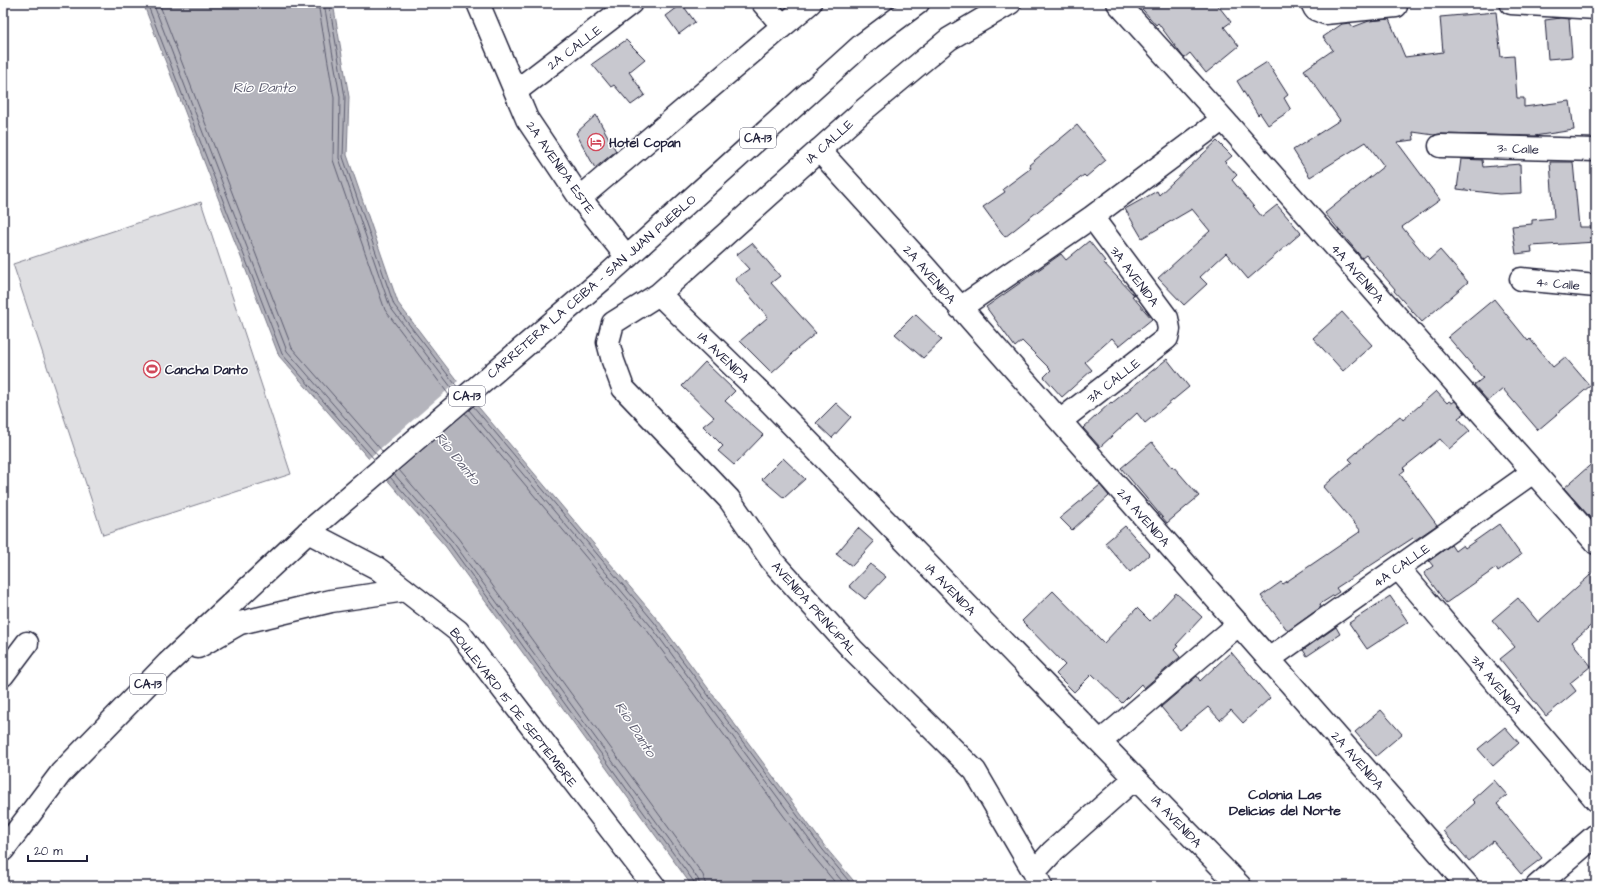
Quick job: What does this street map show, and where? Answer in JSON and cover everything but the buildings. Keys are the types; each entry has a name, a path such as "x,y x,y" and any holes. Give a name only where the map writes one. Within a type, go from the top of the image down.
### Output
{"street":[{"name":"2A AVENIDA ESTE","path":"478,3 527,119 580,198 627,257"},
{"name":"2A CALLE","path":"516,91 632,3"},
{"path":"763,3 782,25"},
{"path":"580,198 782,25 810,3"},
{"name":"CARRETERA LA CEIBA - SAN JUAN PUEBLO","path":"3,850 61,772 168,664 308,532 603,279 863,44 918,3"},
{"name":"1A CALLE","path":"613,323 659,294 865,109 949,40 1010,3"},
{"name":"4A AVENIDA","path":"1118,3 1596,543"},
{"path":"1511,3 1596,8"},
{"path":"1314,6 1325,13 1396,6"},
{"path":"960,308 1092,217 1222,119"},
{"name":"3ª Calle","path":"1440,146 1596,150"},
{"name":"2A AVENIDA","path":"819,150 1060,421 1468,886"},
{"name":"3A AVENIDA","path":"1092,217 1166,318 1169,329 1167,338"},
{"name":"4ª Calle","path":"1521,279 1596,286"},
{"name":"1A AVENIDA","path":"659,294 766,398 1240,886"},
{"name":"AVENIDA PRINCIPAL","path":"613,323 608,342 613,362 623,388 729,499 772,561 852,649 976,771 1037,879"},
{"name":"3A CALLE","path":"1060,421 1167,338"},
{"name":"4A CALLE","path":"1269,659 1533,472"},
{"name":"BOULEVARD 15 DE SEPTIEMBRE","path":"308,532 377,568 458,631 654,886"},
{"name":"3A AVENIDA","path":"1398,568 1596,800"},
{"path":"168,664 240,623 331,601 405,590"},
{"path":"1100,742 1238,624"},
{"path":"3,675 27,643"},
{"path":"1037,879 1053,851 1135,778"},
{"path":"1537,886 1596,834"}],"shaded area":[{"name":"Cancha Danto","path":"201,202 291,474 103,535 13,264"}],"water":[{"name":"Río Danto","path":"143,3 333,3 349,97 347,155 398,303 464,390 657,619 826,848 858,886 692,886 446,547 279,356"}],"pier":[{"path":"459,380 478,403 386,482 367,460"}],"place":[{"name":"Hotel Copan","path":"596,142"},
{"name":"Cancha Danto","path":"152,369"}],"district":[{"name":"Colonia Las Delicias del Norte","path":"1285,802"}]}
